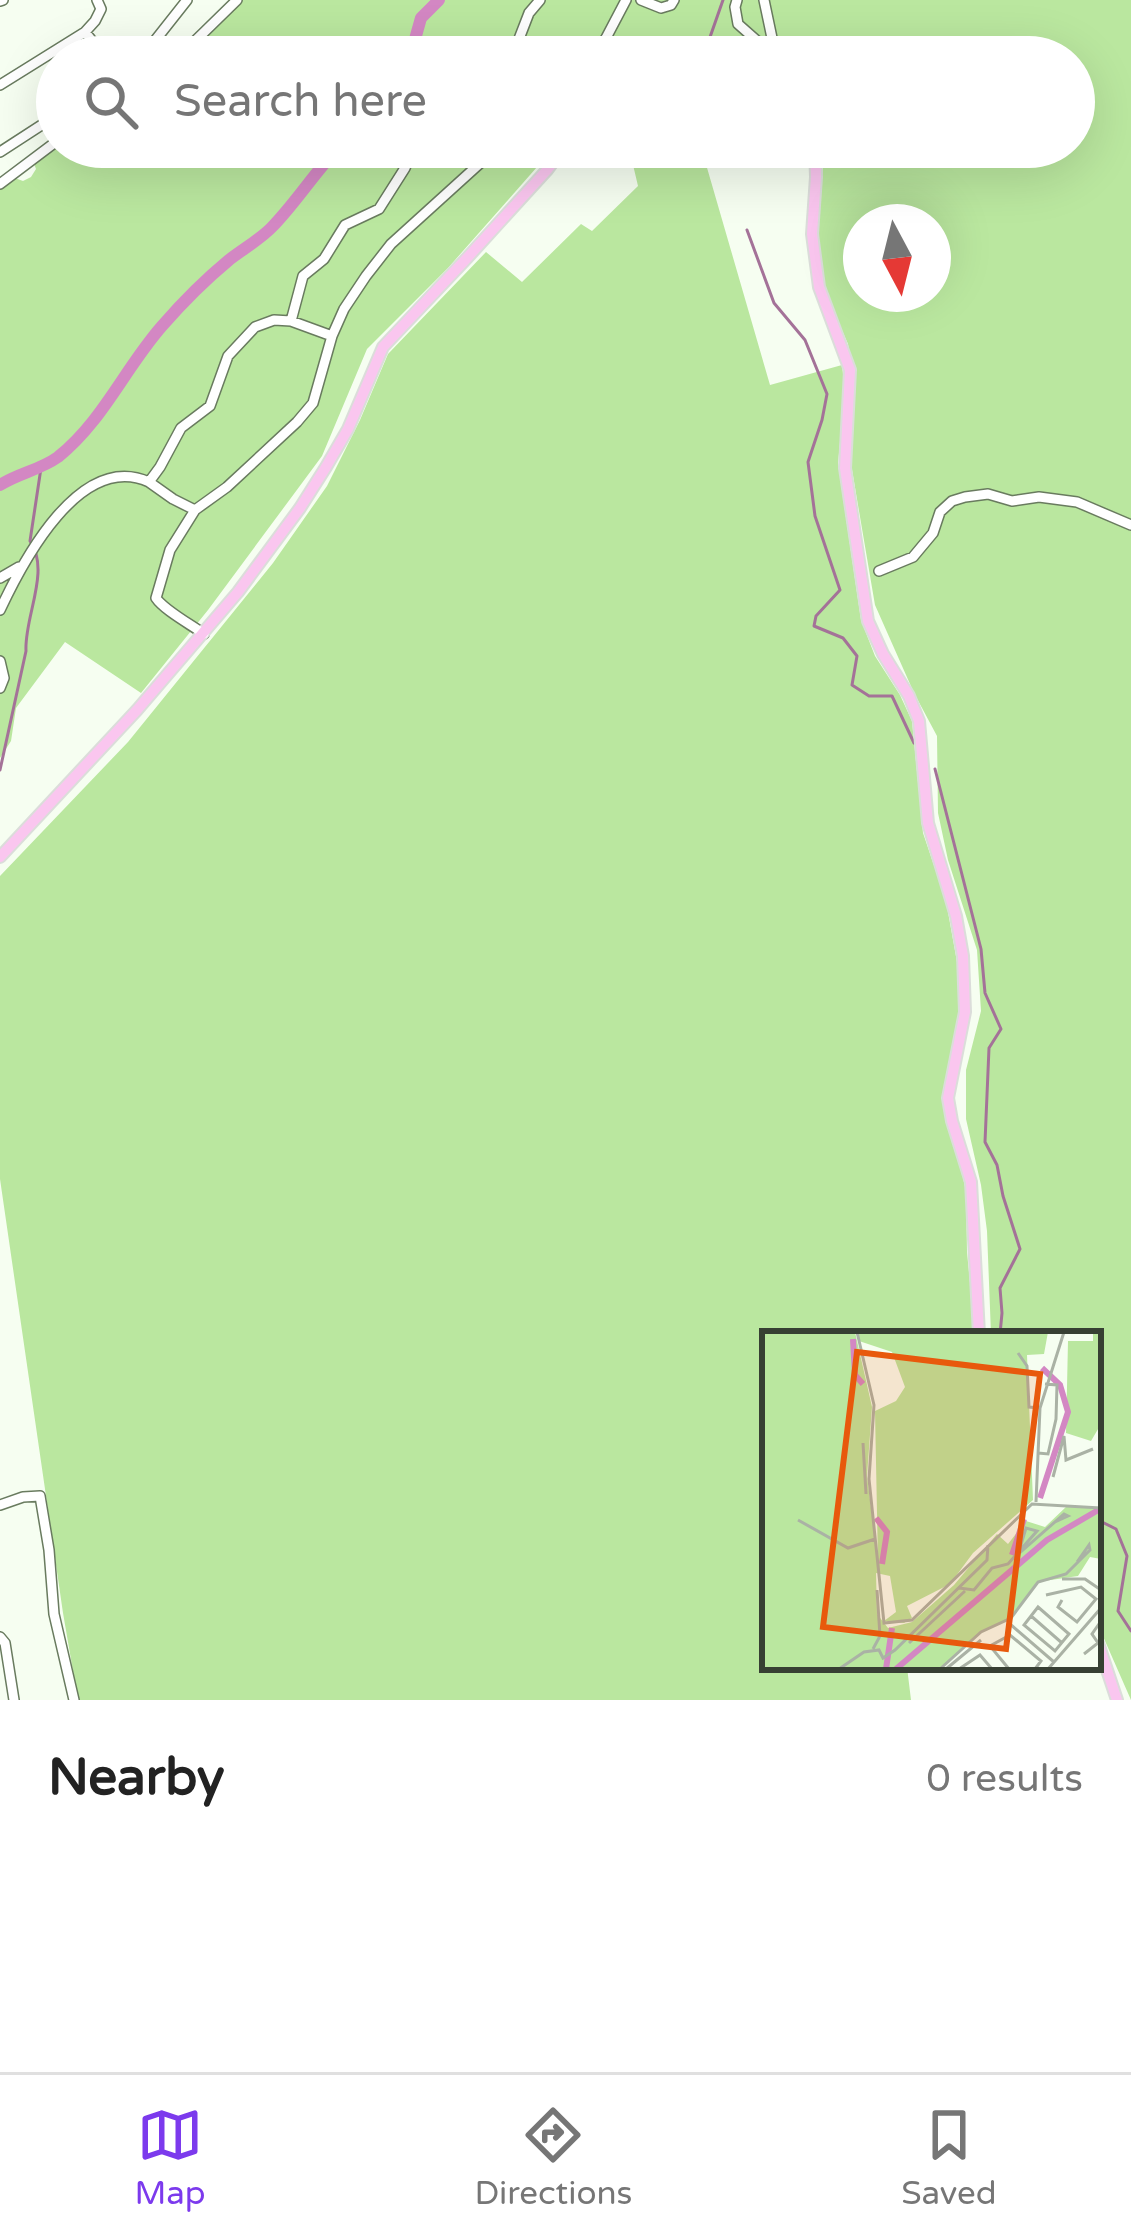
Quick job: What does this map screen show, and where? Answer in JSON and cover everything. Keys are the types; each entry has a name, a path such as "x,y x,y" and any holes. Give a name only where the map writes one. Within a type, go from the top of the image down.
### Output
{"main road":[{"path":"0,857 204,634 326,467 382,347 548,168"},
{"path":"816,168 812,234 819,287 850,370 844,455 868,621 920,721 928,824 956,916 964,963 965,1012 948,1098 971,1181 979,1331"},
{"path":"1101,1652 1118,1700"}],"street":[{"path":"159,36 187,0"},
{"path":"200,36 237,0"},
{"path":"520,36 539,0"},
{"path":"607,36 626,0"},
{"path":"641,0 661,8 674,0"},
{"path":"737,0 738,24 756,36"},
{"path":"764,0 767,36"},
{"path":"79,36 95,21 99,4"},
{"path":"85,32 88,36"},
{"path":"0,85 36,63"},
{"path":"0,152 36,129"},
{"path":"0,184 36,157"},
{"path":"291,322 303,276 324,259 345,225 380,209 405,168"},
{"path":"204,634 180,615 163,609 156,598 170,550 195,510 226,487 313,403 344,309 391,244 476,168"},
{"path":"148,482 181,428 210,406 228,356 255,327 291,322 332,336"},
{"path":"0,610 34,547 85,490 124,476 138,478 195,510"},
{"path":"880,571 914,557 933,533 940,512 965,497 988,494 1012,501 1040,497 1077,502 1131,525"},
{"path":"0,578 23,565"},
{"path":"0,661 4,678 0,688"},
{"path":"0,1505 40,1496 54,1614 74,1700"},
{"path":"0,1636 14,1700"}],"green space":[{"path":"241,0 1131,0 1131,1700 1101,1632 1101,1331 991,1331 987,1231 966,1119 966,1070 981,1011 977,950 938,813 937,736 875,605 851,464 855,389 848,344 824,290 818,227 823,168 1095,168 1095,36 206,36"},
{"path":"33,161 36,168 536,168 448,268 367,349 322,456 141,693 65,642 16,708 11,741 0,758 0,188 12,177 23,181 31,177 36,169"},
{"path":"634,168 707,168 770,385 842,365 845,392 838,463 861,620 875,656 912,721 923,833 946,901 961,984 945,1098 966,1191 975,1331 762,1331 762,1670 907,1670 911,1700 78,1700 0,1179 0,876 128,742 273,563 327,486 388,354 486,252 522,282 581,224 592,231 638,186"}],"waterway":[{"path":"416,36 421,18 439,0"},
{"path":"710,36 723,0"},
{"path":"0,485 51,461 74,443 170,317 220,267 273,226 321,168"},
{"path":"747,230 774,303 805,340 827,394 808,462 815,516 840,590 816,616 814,626 843,638 857,656 852,685 869,696 892,696 914,743"},
{"path":"0,770 37,580 36,553 30,541 41,468"},
{"path":"935,769 981,949 985,993 1001,1029 989,1048 985,1142 997,1165 1020,1249 1000,1288 1000,1331"},
{"path":"1101,1522 1116,1529 1127,1556 1118,1611 1131,1631"}]}
